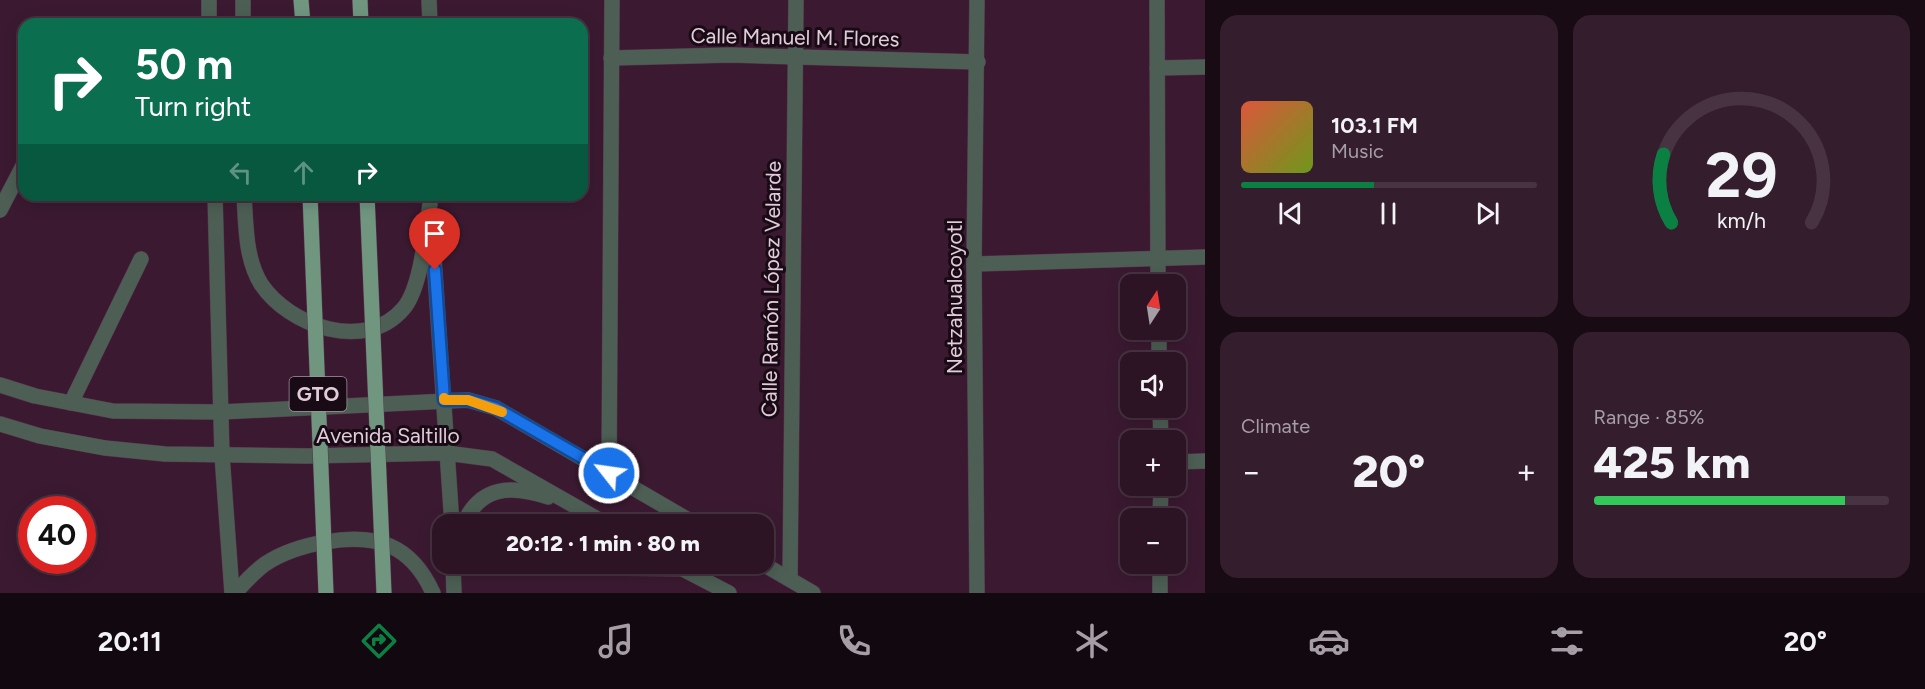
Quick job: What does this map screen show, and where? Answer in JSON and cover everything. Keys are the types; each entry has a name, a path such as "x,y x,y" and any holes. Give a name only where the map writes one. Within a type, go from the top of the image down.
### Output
{"main road":[{"path":"301,0 302,18"},
{"path":"360,0 361,18"},
{"name":"GTO","path":"310,201 327,593"},
{"name":"GTO","path":"368,201 384,593"}],"street":[{"path":"208,0 209,18"},
{"path":"243,0 243,18"},
{"path":"429,0 430,18"},
{"path":"609,473 612,0"},
{"name":"Calle Ramón López Velarde","path":"790,579 796,0"},
{"name":"Netzahualcoyotl","path":"977,593 974,264 978,0"},
{"path":"1157,0 1158,274"},
{"name":"Calle Manuel M. Flores","path":"611,58 731,55 978,62"},
{"path":"1157,68 1205,67"},
{"path":"0,210 18,176"},
{"path":"214,201 222,454 233,593"},
{"path":"244,201 246,236 251,258 261,283 279,305 303,320 328,330 358,332 382,325 403,309 417,277 430,201"},
{"path":"430,201 451,514"},
{"path":"974,264 1205,257"},
{"path":"71,403 141,259"},
{"name":"Avenida Saltillo","path":"0,385 35,396 113,411 221,412 468,400 496,408 678,514"},
{"name":"Avenida Saltillo","path":"0,424 40,436 105,448 165,454 307,456 446,453 492,459 589,514"},
{"path":"1186,462 1205,461"},
{"path":"470,514 475,506 487,496 501,489 537,493 577,507"},
{"path":"233,593 264,564 283,554 310,544 352,540 370,541 390,546 410,558 426,577 434,593"},
{"path":"774,570 813,593"},
{"path":"453,574 454,593"},
{"path":"691,574 729,593"},
{"path":"1160,574 1160,593"}],"slow traffic":[{"path":"444,398 444,400 468,400 502,412"}],"route":[{"path":"435,270 444,400 468,400 496,408 609,473"}]}
